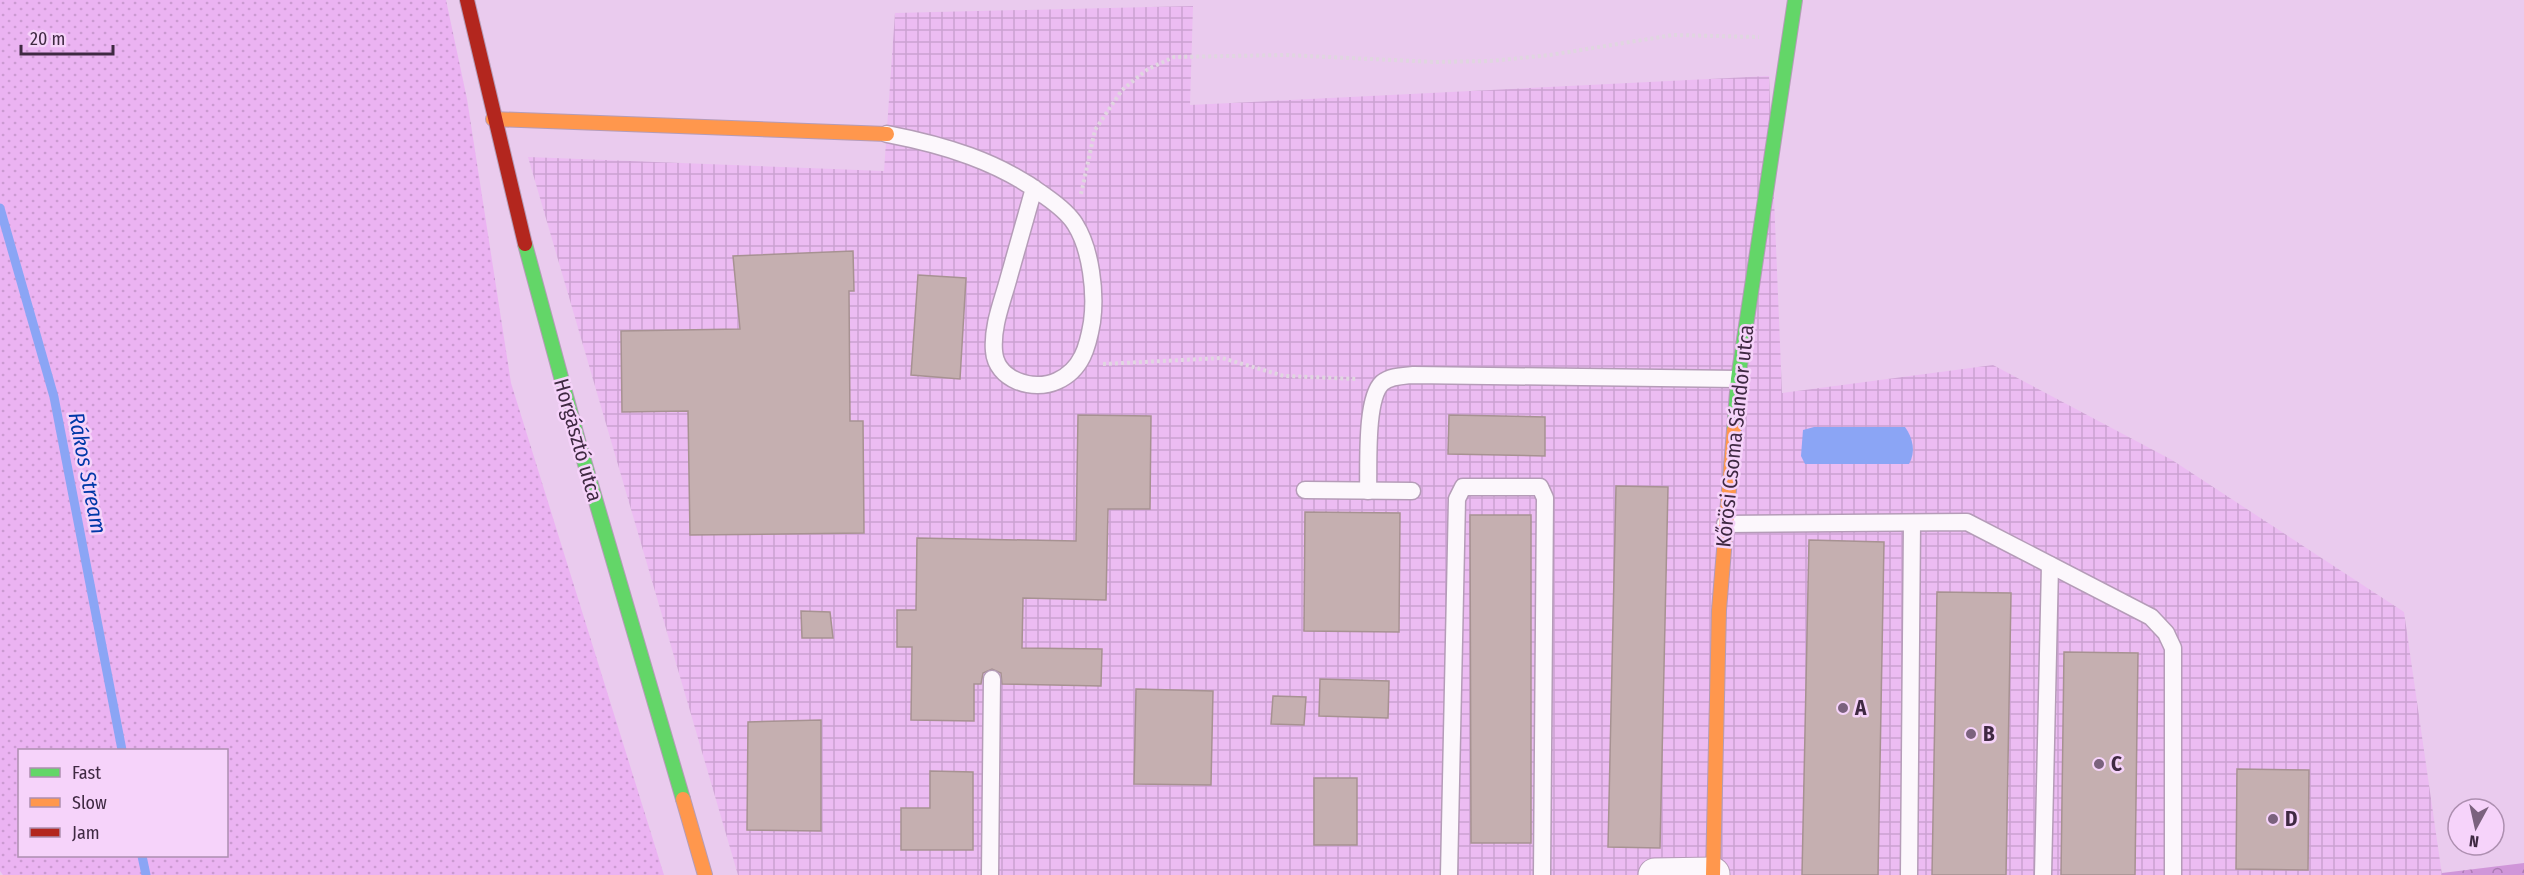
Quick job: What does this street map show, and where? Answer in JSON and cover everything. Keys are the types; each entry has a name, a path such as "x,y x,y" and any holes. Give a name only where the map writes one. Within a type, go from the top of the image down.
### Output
{"street":[{"name":"Horgásztó utca","path":"467,0 493,119 568,408 705,875"},
{"name":"Kőrösi Csoma Sándor utca","path":"1713,875 1719,610 1738,379 1795,0"},
{"path":"493,119 886,134"},
{"path":"1655,875 1713,875"}],"lane":[{"path":"886,134 965,153 1005,170 1034,188 1075,224 1084,247 1093,297 1090,336 1079,365 1057,382 1040,385 1025,384 1014,380 1003,371 994,352 997,321 1034,188"},
{"path":"1368,491 1371,421 1376,392 1387,380 1413,375 1738,379"},
{"path":"1449,875 1457,500 1463,487 1540,487 1545,498 1542,875"},
{"path":"1305,490 1412,491"},
{"path":"1725,524 1967,522 2151,617 2166,633 2173,648 2173,875"},
{"path":"1909,875 1912,523"},
{"path":"2043,875 2050,566"},
{"path":"990,875 992,679"}],"path":[{"path":"1075,224 1095,130 1122,90 1148,69 1174,57 1286,55 1435,62 1491,61 1550,55 1672,34 1790,38"},
{"path":"1079,365 1222,358 1284,376 1387,380"}],"shaded area":[{"path":"0,0 446,0 467,99 511,383 664,875 3,875 0,871"},
{"path":"1193,6 1190,105 1769,76 1782,393 1993,365 2172,460 2404,612 2442,875 738,875 528,157 884,171 895,13"}],"green space":[{"path":"2524,863 2524,875 2442,875 2442,873"}],"water":[{"path":"1814,427 1905,427 1913,445 1911,459 1909,464 1805,464 1801,456 1803,430"}],"building":[{"path":"853,251 854,291 849,291 850,421 863,421 864,533 690,535 688,411 622,412 621,331 740,329 733,256"},
{"path":"918,275 966,278 960,379 911,375"},
{"path":"1078,415 1151,416 1150,509 1108,509 1106,600 1023,598 1022,648 1102,649 1101,686 1002,684 1001,673 992,669 983,673 981,684 974,684 974,721 911,720 912,647 897,647 897,610 916,610 917,538 1076,541"},
{"path":"1449,415 1545,417 1545,456 1448,454"},
{"path":"1616,486 1668,487 1660,848 1608,847"},
{"path":"1305,512 1400,513 1399,632 1304,631"},
{"path":"1470,515 1531,515 1531,843 1471,843"},
{"name":"A","path":"1809,540 1884,542 1878,875 1802,875"},
{"name":"B","path":"1937,592 2011,593 2006,875 1932,875"},
{"path":"801,611 830,612 833,638 802,638"},
{"name":"C","path":"2064,652 2138,653 2135,875 2061,875"},
{"path":"1320,679 1389,681 1388,718 1319,716"},
{"path":"1136,689 1213,691 1211,785 1134,784"},
{"path":"1273,696 1306,697 1304,725 1271,724"},
{"path":"821,720 821,831 747,830 748,722"},
{"name":"D","path":"2237,769 2309,770 2308,870 2236,869"},
{"path":"930,771 973,772 973,850 901,850 901,808 930,808"},
{"path":"1314,778 1357,778 1357,845 1314,845"}],"waterway":[{"name":"Rákos Stream","path":"0,208 54,397 122,749"},
{"name":"Rákos Stream","path":"142,857 146,875"}],"traffic: fast":[{"path":"1734,430 1738,379 1795,0"},
{"path":"525,244 578,440 683,799"}],"traffic: slow":[{"path":"493,119 887,134"},
{"path":"1713,875 1719,610 1734,430"},
{"path":"683,799 705,875"}],"traffic: jam":[{"path":"467,0 525,244"}],"place":[{"name":"A","path":"1843,708"},
{"name":"B","path":"1971,734"},
{"name":"C","path":"2099,764"},
{"name":"D","path":"2273,819"}]}
